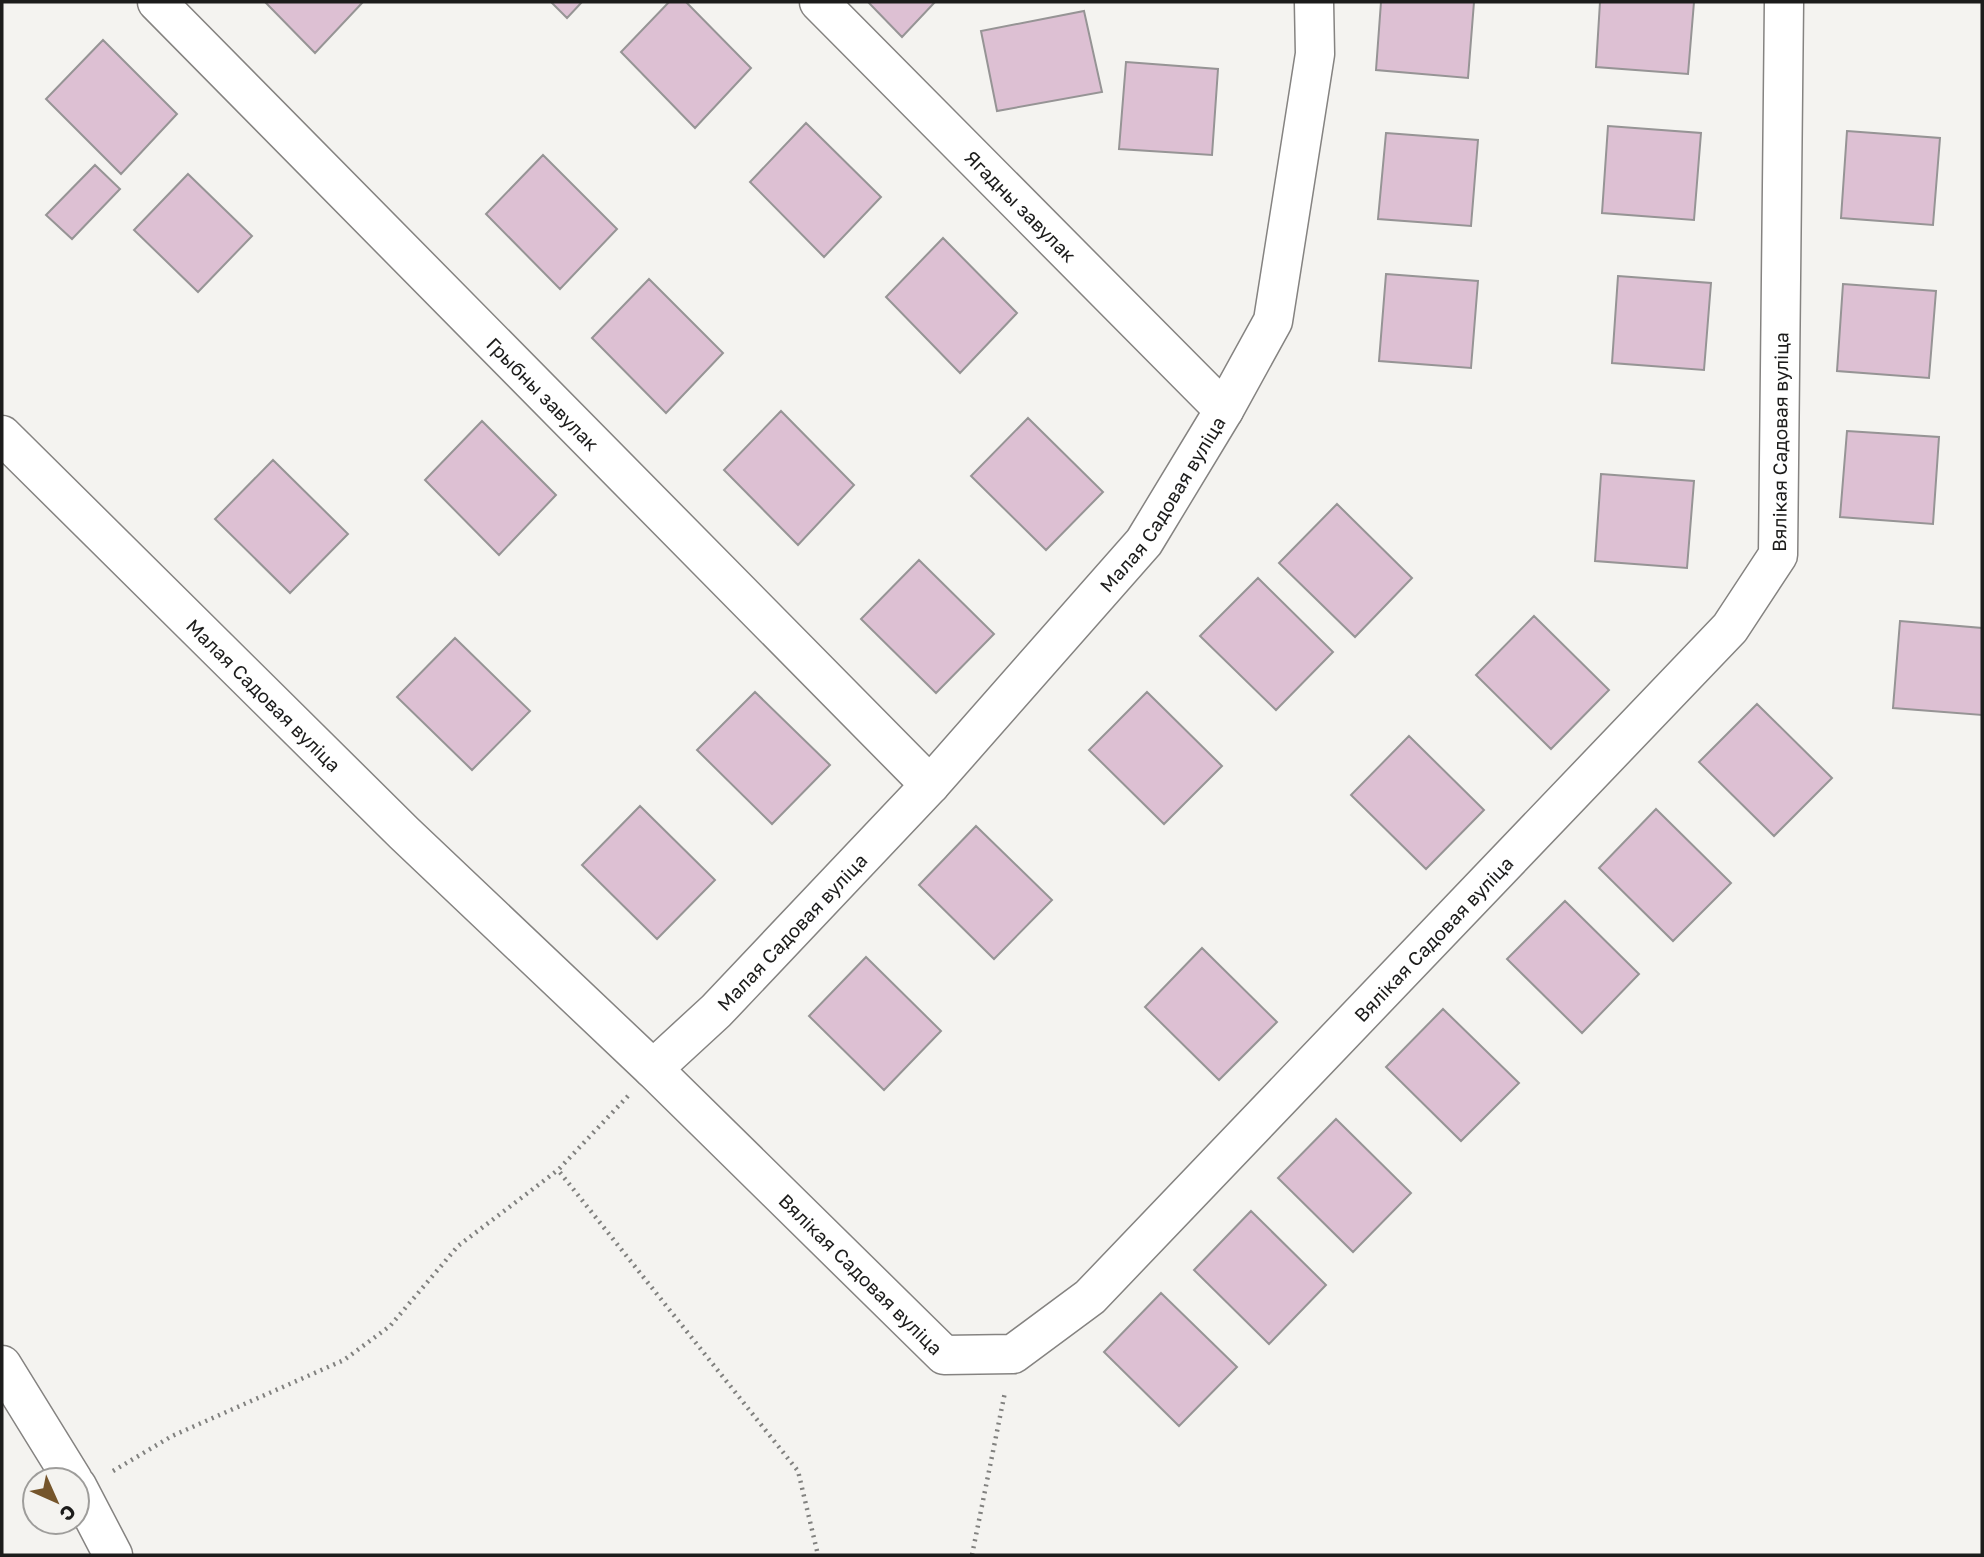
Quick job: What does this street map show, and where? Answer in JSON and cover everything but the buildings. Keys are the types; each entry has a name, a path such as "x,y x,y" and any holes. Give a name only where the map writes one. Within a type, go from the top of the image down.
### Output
{"street":[{"name":"Грыбны завулак","path":"157,2 930,785"},
{"name":"Ягадны завулак","path":"819,2 1224,410"},
{"name":"Малая Садовая вуліца","path":"2,435 404,833 653,1069 716,1011 930,785 1144,542 1224,410 1273,321 1315,54 1314,2"},
{"name":"Вялікая Садовая вуліца","path":"653,1069 944,1356 1013,1354 1090,1297 1730,628 1779,555 1784,2"},
{"path":"2,1365 65,1466"},
{"path":"91,1513 113,1555"}],"path":[{"path":"91,1479 172,1436 344,1360 390,1326 457,1246 558,1170 653,1069"},
{"path":"558,1170 799,1471 818,1555"},
{"path":"972,1555 1013,1354"}]}
